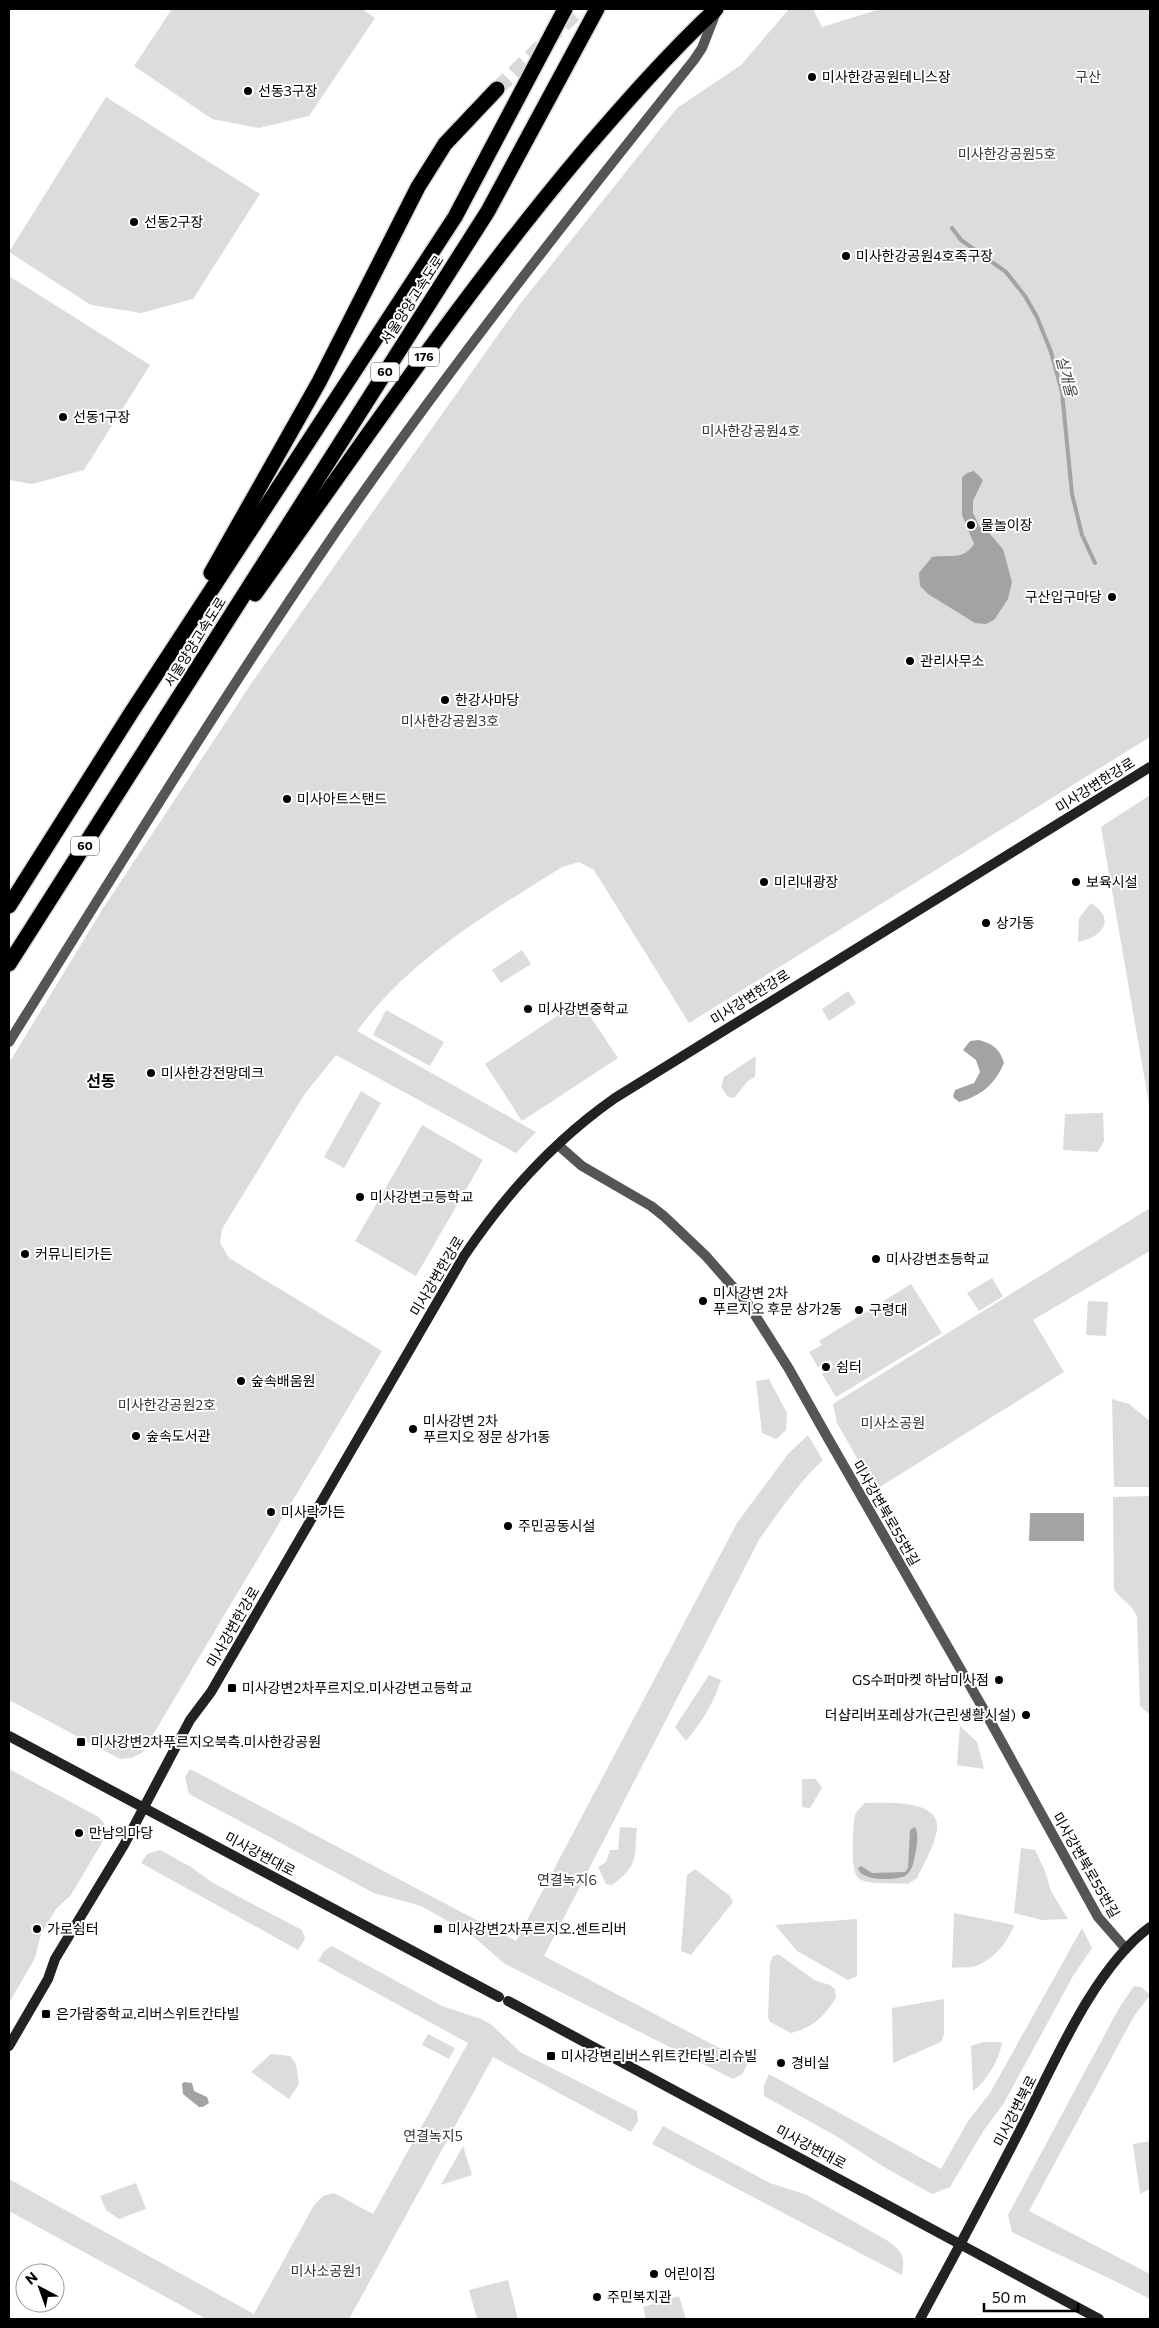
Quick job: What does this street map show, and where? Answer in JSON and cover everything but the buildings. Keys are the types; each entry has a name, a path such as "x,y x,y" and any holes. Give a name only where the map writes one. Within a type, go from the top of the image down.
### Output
{"highway":[{"name":"서울양양고속도로","path":"131,713 456,217 565,9"},
{"name":"서울양양고속도로","path":"161,728 488,211 597,9"},
{"name":"176","path":"161,728 443,330 535,209 635,91 679,44 717,9"},
{"path":"131,713 264,482 319,382 418,187 445,144 497,89"},
{"name":"60","path":"9,906 131,713"},
{"name":"60","path":"9,964 161,728"},
{"path":"9,973 25,938"}],"street":[{"path":"9,1042 140,833 337,531 502,303 694,60 702,48 717,9"},
{"name":"미사강변한강로","path":"9,2046 48,1979 55,1959 124,1845 190,1720 211,1692 464,1256 504,1201 558,1146 598,1110 667,1065 1150,767"},
{"name":"미사강변북로55번길","path":"558,1146 582,1166 651,1206 666,1218 705,1255 748,1304 826,1435 1098,1917 1126,1949"},
{"name":"미사강변대로","path":"9,1736 1099,2319"},
{"name":"미사강변북로","path":"920,2319 1087,2002 1126,1949 1150,1927"}],"green space":[{"name":"선동3구장","path":"172,9 362,9 375,18 309,116 259,128 212,119 134,66"},
{"path":"789,9 813,9 822,27 880,9 1150,9 1150,737 689,1023 594,870 579,862 562,867 506,902 451,940 401,982 378,1005 357,1031 536,1132 516,1153 336,1055 304,1095 222,1229 220,1243 229,1258 382,1351 142,1753 131,1758 120,1759 9,1700 9,1063 102,910 253,681 520,304 677,108 741,65"},
{"name":"선동2구장","path":"106,97 260,194 193,299 141,313 91,305 9,252"},
{"name":"선동1구장","path":"9,276 150,365 84,470 32,484 9,480"},
{"path":"1150,795 1150,1110 1101,827"},
{"path":"1091,903 1099,909 1103,916 1105,921 1103,927 1094,936 1078,942 1079,918"},
{"path":"522,950 531,964 501,983 492,970"},
{"path":"848,991 856,1003 829,1021 822,1009"},
{"path":"580,1001 618,1058 522,1121 485,1064"},
{"path":"386,1010 444,1042 430,1066 373,1035"},
{"path":"756,1056 755,1077 748,1081 734,1098 728,1097 721,1087 724,1077"},
{"path":"361,1091 381,1103 344,1168 324,1157"},
{"path":"1103,1113 1104,1141 1098,1152 1063,1150 1065,1114"},
{"path":"422,1125 483,1160 416,1276 355,1241"},
{"name":"미사소공원","path":"1150,1208 1150,1251 1033,1320 1064,1372 875,1490 837,1423 833,1404"},
{"path":"992,1278 1003,1296 979,1311 967,1293"},
{"path":"911,1284 942,1333 836,1397 822,1374 834,1367 830,1360 818,1367 809,1352 822,1345 819,1341"},
{"path":"1088,1301 1108,1302 1106,1336 1086,1335"},
{"path":"769,1379 787,1413 786,1430 776,1439 762,1433 756,1381"},
{"path":"1112,1399 1129,1404 1150,1421 1150,1487 1114,1487"},
{"name":"연결녹지6","path":"808,1435 823,1460 797,1488 760,1538 544,1956 748,2063 742,2074 733,2079 505,1964 469,1933 421,1906 374,1893 189,1794 185,1777 190,1769 516,1941 737,1523 788,1454"},
{"path":"1150,1496 1150,1715 1140,1706 1137,1617 1132,1608 1114,1589 1113,1497"},
{"path":"709,1675 721,1680 706,1712 686,1741 675,1727"},
{"path":"960,1726 977,1742 984,1769 957,1765"},
{"path":"9,1769 97,1816 104,1824 105,1832 104,1839 71,1895 56,1909 41,1934 35,1958 9,2003"},
{"path":"802,1779 816,1779 822,1788 810,1808 802,1807"},
{"path":"865,1803 895,1803 918,1806 934,1816 937,1824 936,1837 917,1878 908,1884 867,1882 858,1878 855,1873 853,1848 854,1821 855,1815"},
{"path":"620,1827 637,1828 634,1861 621,1878 612,1885 606,1884 598,1867 606,1862 610,1850 618,1850"},
{"path":"1021,1848 1035,1850 1045,1871 1051,1891 1068,1919 1042,1920 1014,1913"},
{"path":"160,1850 191,1867 213,1883 302,1930 305,1939 298,1950 141,1863 147,1854"},
{"path":"695,1869 730,1896 733,1902 691,1955 681,1951 687,1875"},
{"path":"954,1913 1014,1925 1004,1943 994,1955 976,1966 952,1968"},
{"path":"857,1919 857,1976 848,1980 797,1951 775,1925"},
{"path":"1082,1928 1092,1948 1073,1976 1004,2103 984,2130 950,2187 932,2194 889,2170 836,2136 764,2096 764,2085 769,2074 941,2169 968,2121 990,2093"},
{"path":"332,1946 442,2006 481,2019 492,2025 520,2052 637,2111 638,2121 631,2132 493,2057 349,2319 206,2319 9,2211 9,2179 254,2314 314,2205 323,2196 334,2193 373,2214 468,2043 318,1961 324,1951"},
{"path":"778,1954 816,1981 830,1985 835,1989 836,1998 822,2016 806,2028 791,2033 770,2022 768,2018 770,1963 773,1956"},
{"path":"1134,1986 1141,1987 1150,1995 1134,2016 1029,2211 1150,2274 1150,2299 1012,2232 1008,2215 1119,2008"},
{"path":"944,1999 944,2034 941,2042 893,2063 892,2008"},
{"path":"428,2034 455,2048 449,2059 422,2045"},
{"path":"983,2042 1002,2042 999,2055 992,2069 973,2091 971,2046"},
{"path":"271,2054 290,2056 296,2064 299,2084 289,2099 251,2072"},
{"path":"663,2126 770,2183 807,2195 888,2241 902,2255 902,2275 652,2144"},
{"path":"1150,2141 1150,2189 1140,2194 1133,2144"},
{"path":"463,2146 472,2175 441,2185"},
{"path":"136,2183 146,2209 119,2219 106,2210 100,2196"},
{"path":"508,2280 518,2319 477,2319 469,2290"},
{"path":"679,2296 686,2319 646,2319 643,2307"}],"shaded area":[{"path":"974,471 983,480 973,501 973,513 980,527 989,533 1003,549 1012,582 1008,599 994,620 986,624 975,623 928,594 920,586 919,573 932,557 960,555 965,553 974,544 962,515 962,477"},
{"path":"979,1040 995,1048 1004,1063 992,1083 981,1093 959,1102 953,1097 955,1090 974,1083 980,1072 976,1060 963,1050 970,1041"},
{"path":"1030,1513 1084,1513 1084,1541 1029,1541"},
{"path":"915,1827 917,1836 916,1851 913,1865 908,1874 894,1879 878,1879 871,1878 860,1872 858,1868 861,1866 872,1873 905,1872 908,1868 910,1830"},
{"path":"184,2082 192,2083 194,2091 207,2097 209,2103 199,2107 183,2094 182,2084"}],"waterway":[{"name":"실개울","path":"952,228 961,240 1006,272 1025,296 1037,317 1051,352 1062,392 1072,494 1082,535 1095,563"}],"tunnel":[{"path":"497,89 580,9"}],"place":[{"name":"미사한강공원테니스장","path":"812,77"},
{"name":"선동3구장","path":"248,91"},
{"name":"선동2구장","path":"134,222"},
{"name":"미사한강공원4호족구장","path":"846,256"},
{"name":"선동1구장","path":"63,417"},
{"name":"물놀이장","path":"971,525"},
{"name":"구산입구마당","path":"1112,597"},
{"name":"관리사무소","path":"910,661"},
{"name":"한강사마당","path":"445,700"},
{"name":"미사아트스탠드","path":"287,799"},
{"name":"미리내광장","path":"764,882"},
{"name":"보육시설","path":"1076,882"},
{"name":"상가동","path":"986,923"},
{"name":"미사강변중학교","path":"528,1009"},
{"name":"미사한강전망데크","path":"151,1073"},
{"name":"미사강변고등학교","path":"360,1197"},
{"name":"커뮤니티가든","path":"25,1254"},
{"name":"미사강변초등학교","path":"876,1259"},
{"name":"미사강변 2차 푸르지오 후문 상가2동","path":"703,1301"},
{"name":"구령대","path":"859,1310"},
{"name":"쉼터","path":"826,1367"},
{"name":"숲속배움원","path":"241,1381"},
{"name":"미사강변 2차 푸르지오 정문 상가1동","path":"413,1429"},
{"name":"숲속도서관","path":"136,1436"},
{"name":"미사락가든","path":"271,1512"},
{"name":"주민공동시설","path":"508,1526"},
{"name":"GS수퍼마켓 하남미사점","path":"999,1680"},
{"name":"미사강변2차푸르지오.미사강변고등학교","path":"232,1688"},
{"name":"더샵리버포레상가(근린생활시설)","path":"1026,1715"},
{"name":"미사강변2차푸르지오북측.미사한강공원","path":"81,1742"},
{"name":"만남의마당","path":"79,1833"},
{"name":"가로쉼터","path":"37,1929"},
{"name":"미사강변2차푸르지오.센트리버","path":"438,1929"},
{"name":"은가람중학교.리버스위트칸타빌","path":"46,2014"},
{"name":"미사강변리버스위트칸타빌.리슈빌","path":"551,2056"},
{"name":"경비실","path":"781,2063"},
{"name":"어린이집","path":"654,2274"},
{"name":"주민복지관","path":"597,2297"}],"district":[{"name":"선동","path":"101,1081"}],"park label":[{"name":"구산","path":"1088,77"},
{"name":"미사한강공원5호","path":"1007,154"},
{"name":"미사한강공원4호","path":"751,431"},
{"name":"미사한강공원3호","path":"450,721"},
{"name":"미사한강공원2호","path":"167,1405"},
{"name":"연결녹지5","path":"433,2136"},
{"name":"미사소공원1","path":"326,2271"}]}
